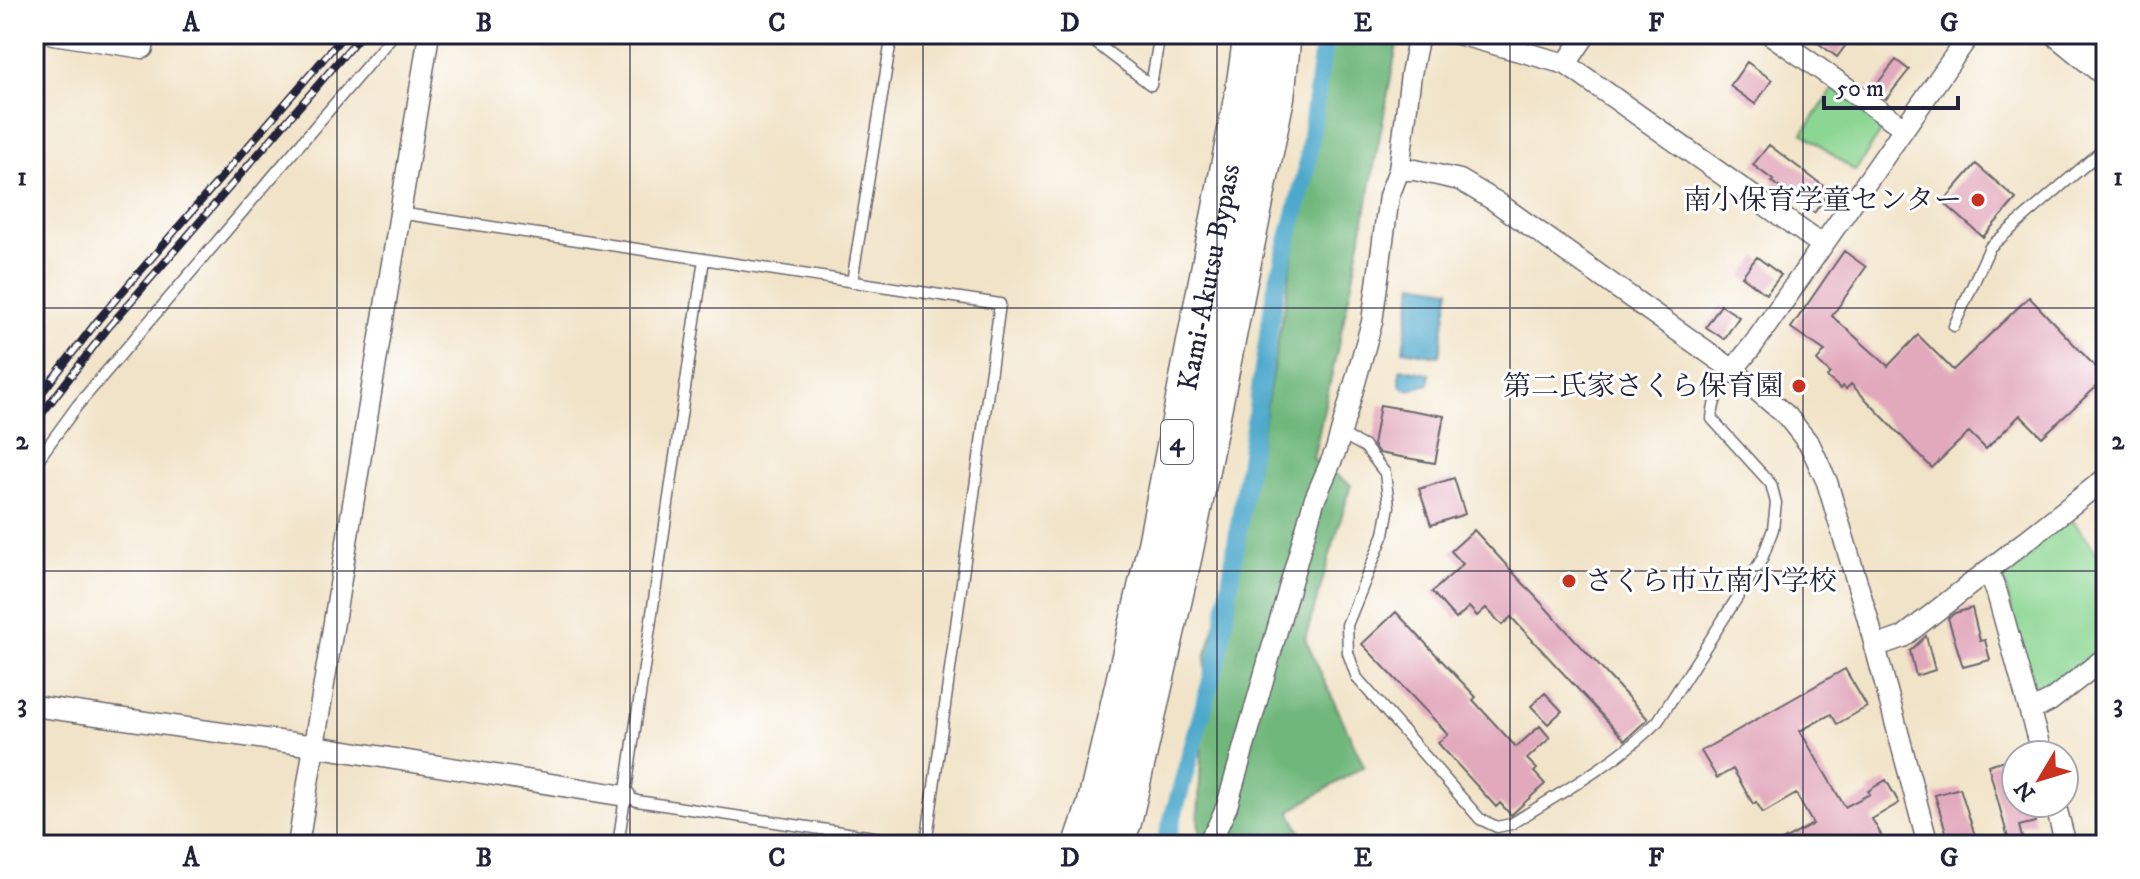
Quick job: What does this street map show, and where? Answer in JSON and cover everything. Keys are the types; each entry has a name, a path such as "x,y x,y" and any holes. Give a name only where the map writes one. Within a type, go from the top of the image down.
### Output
{"highway":[{"name":"Kami-Akutsu Bypass","path":"1083,845 1096,807 1157,545 1253,34"},
{"name":"Kami-Akutsu Bypass","path":"1112,845 1122,822 1183,554 1275,97 1282,34"}],"street":[{"path":"53,34 143,48 145,34"},
{"path":"298,845 429,34"},
{"path":"1205,845 1227,806 1314,501 1336,450 1372,322 1389,196 1399,170 1419,34"},
{"path":"1458,34 1566,64 1822,245"},
{"path":"1566,64 1586,34"},
{"path":"1770,34 1904,128"},
{"path":"1733,370 1970,34"},
{"path":"2061,34 2106,71"},
{"path":"1399,170 1415,170 1460,180 1508,210 1733,370 1787,416 1810,445 1827,482 1867,616 1928,845"},
{"path":"1874,647 1903,637 2106,478"},
{"path":"1988,570 2038,739"},
{"path":"2030,711 2104,664"},
{"path":"34,706 314,746 625,796"},
{"path":"2059,819 2066,845"}],"lane":[{"path":"34,465 77,406 394,34"},
{"path":"852,282 892,34"},
{"path":"1084,34 1151,85 1160,34"},
{"path":"1954,326 1990,247 2106,147"},
{"path":"399,213 1000,304 926,845 637,801 625,796"},
{"path":"618,845 704,259"},
{"path":"1341,434 1365,447 1385,473 1389,506 1384,534 1347,625 1348,653 1357,678 1480,819 1497,827 1511,824 1614,760 1658,721 1762,559 1773,529 1776,503 1771,484 1712,419 1712,405 1719,388 1733,370"}],"green space":[{"path":"1332,34 1399,34 1353,278 1313,459 1351,485 1305,639 1364,766 1290,811 1307,845 1203,845 1198,821 1206,655 1246,521"},
{"path":"1834,88 1878,119 1881,132 1855,171 1803,133"},
{"path":"2071,518 2106,565 2106,646 2046,695 2031,690 2002,574 2006,565"}],"water":[{"path":"1414,283 1450,289 1439,356 1403,350"},
{"path":"1400,370 1430,374 1429,384 1409,390 1403,388"}],"building":[{"path":"1806,34 1854,34 1837,57"},
{"path":"1896,60 1909,70 1886,99 1873,89"},
{"path":"1747,62 1772,80 1755,104 1730,86"},
{"path":"1769,145 1830,191 1814,213 1753,165"},
{"path":"1976,164 2016,199 1983,237 1943,202"},
{"path":"1844,251 1866,267 1832,316 1888,366 1918,335 1953,370 2029,297 2106,378 2042,437 2020,415 1986,449 1969,432 1932,468 1851,384 1841,389 1827,377 1830,373 1817,361 1825,351 1791,328"},
{"path":"1757,257 1781,275 1766,294 1742,276"},
{"path":"1721,305 1739,317 1724,339 1706,327"},
{"path":"1380,405 1444,416 1435,463 1379,453 1373,445"},
{"path":"1454,478 1465,514 1431,525 1419,489"},
{"path":"1474,530 1648,719 1625,740 1511,617 1502,625 1486,608 1477,616 1469,607 1456,619 1432,592 1463,564 1451,551"},
{"path":"1972,608 1980,641 1985,640 1990,660 1963,667 1948,618"},
{"path":"1396,612 1476,697 1473,700 1516,747 1540,726 1550,738 1527,759 1545,784 1511,815 1500,803 1496,807 1438,743 1448,734 1362,644"},
{"path":"1926,636 1935,670 1916,676 1910,651"},
{"path":"1845,669 1867,707 1837,724 1831,714 1800,731 1845,807 1870,794 1868,791 1886,780 1899,803 1872,819 1887,845 1775,845 1813,824 1796,794 1763,813 1756,802 1753,804 1733,769 1717,778 1701,751"},
{"path":"1545,693 1562,711 1548,724 1531,706"},
{"path":"2000,762 2000,809 1988,765"},
{"path":"1960,788 1978,845 1950,845 1935,795"},
{"path":"2003,819 2034,819 2035,822 2019,826 2024,845 2010,845"}],"waterway":[{"path":"1165,845 1220,648 1275,291 1306,172 1325,34"}],"railway":[{"path":"34,403 98,320 345,34"},
{"path":"34,424 107,329 362,34"}],"place":[{"name":"南小保育学童センター","path":"1978,200"},
{"name":"第二氏家さくら保育園","path":"1799,386"},
{"name":"さくら市立南小学校","path":"1569,581"}]}
